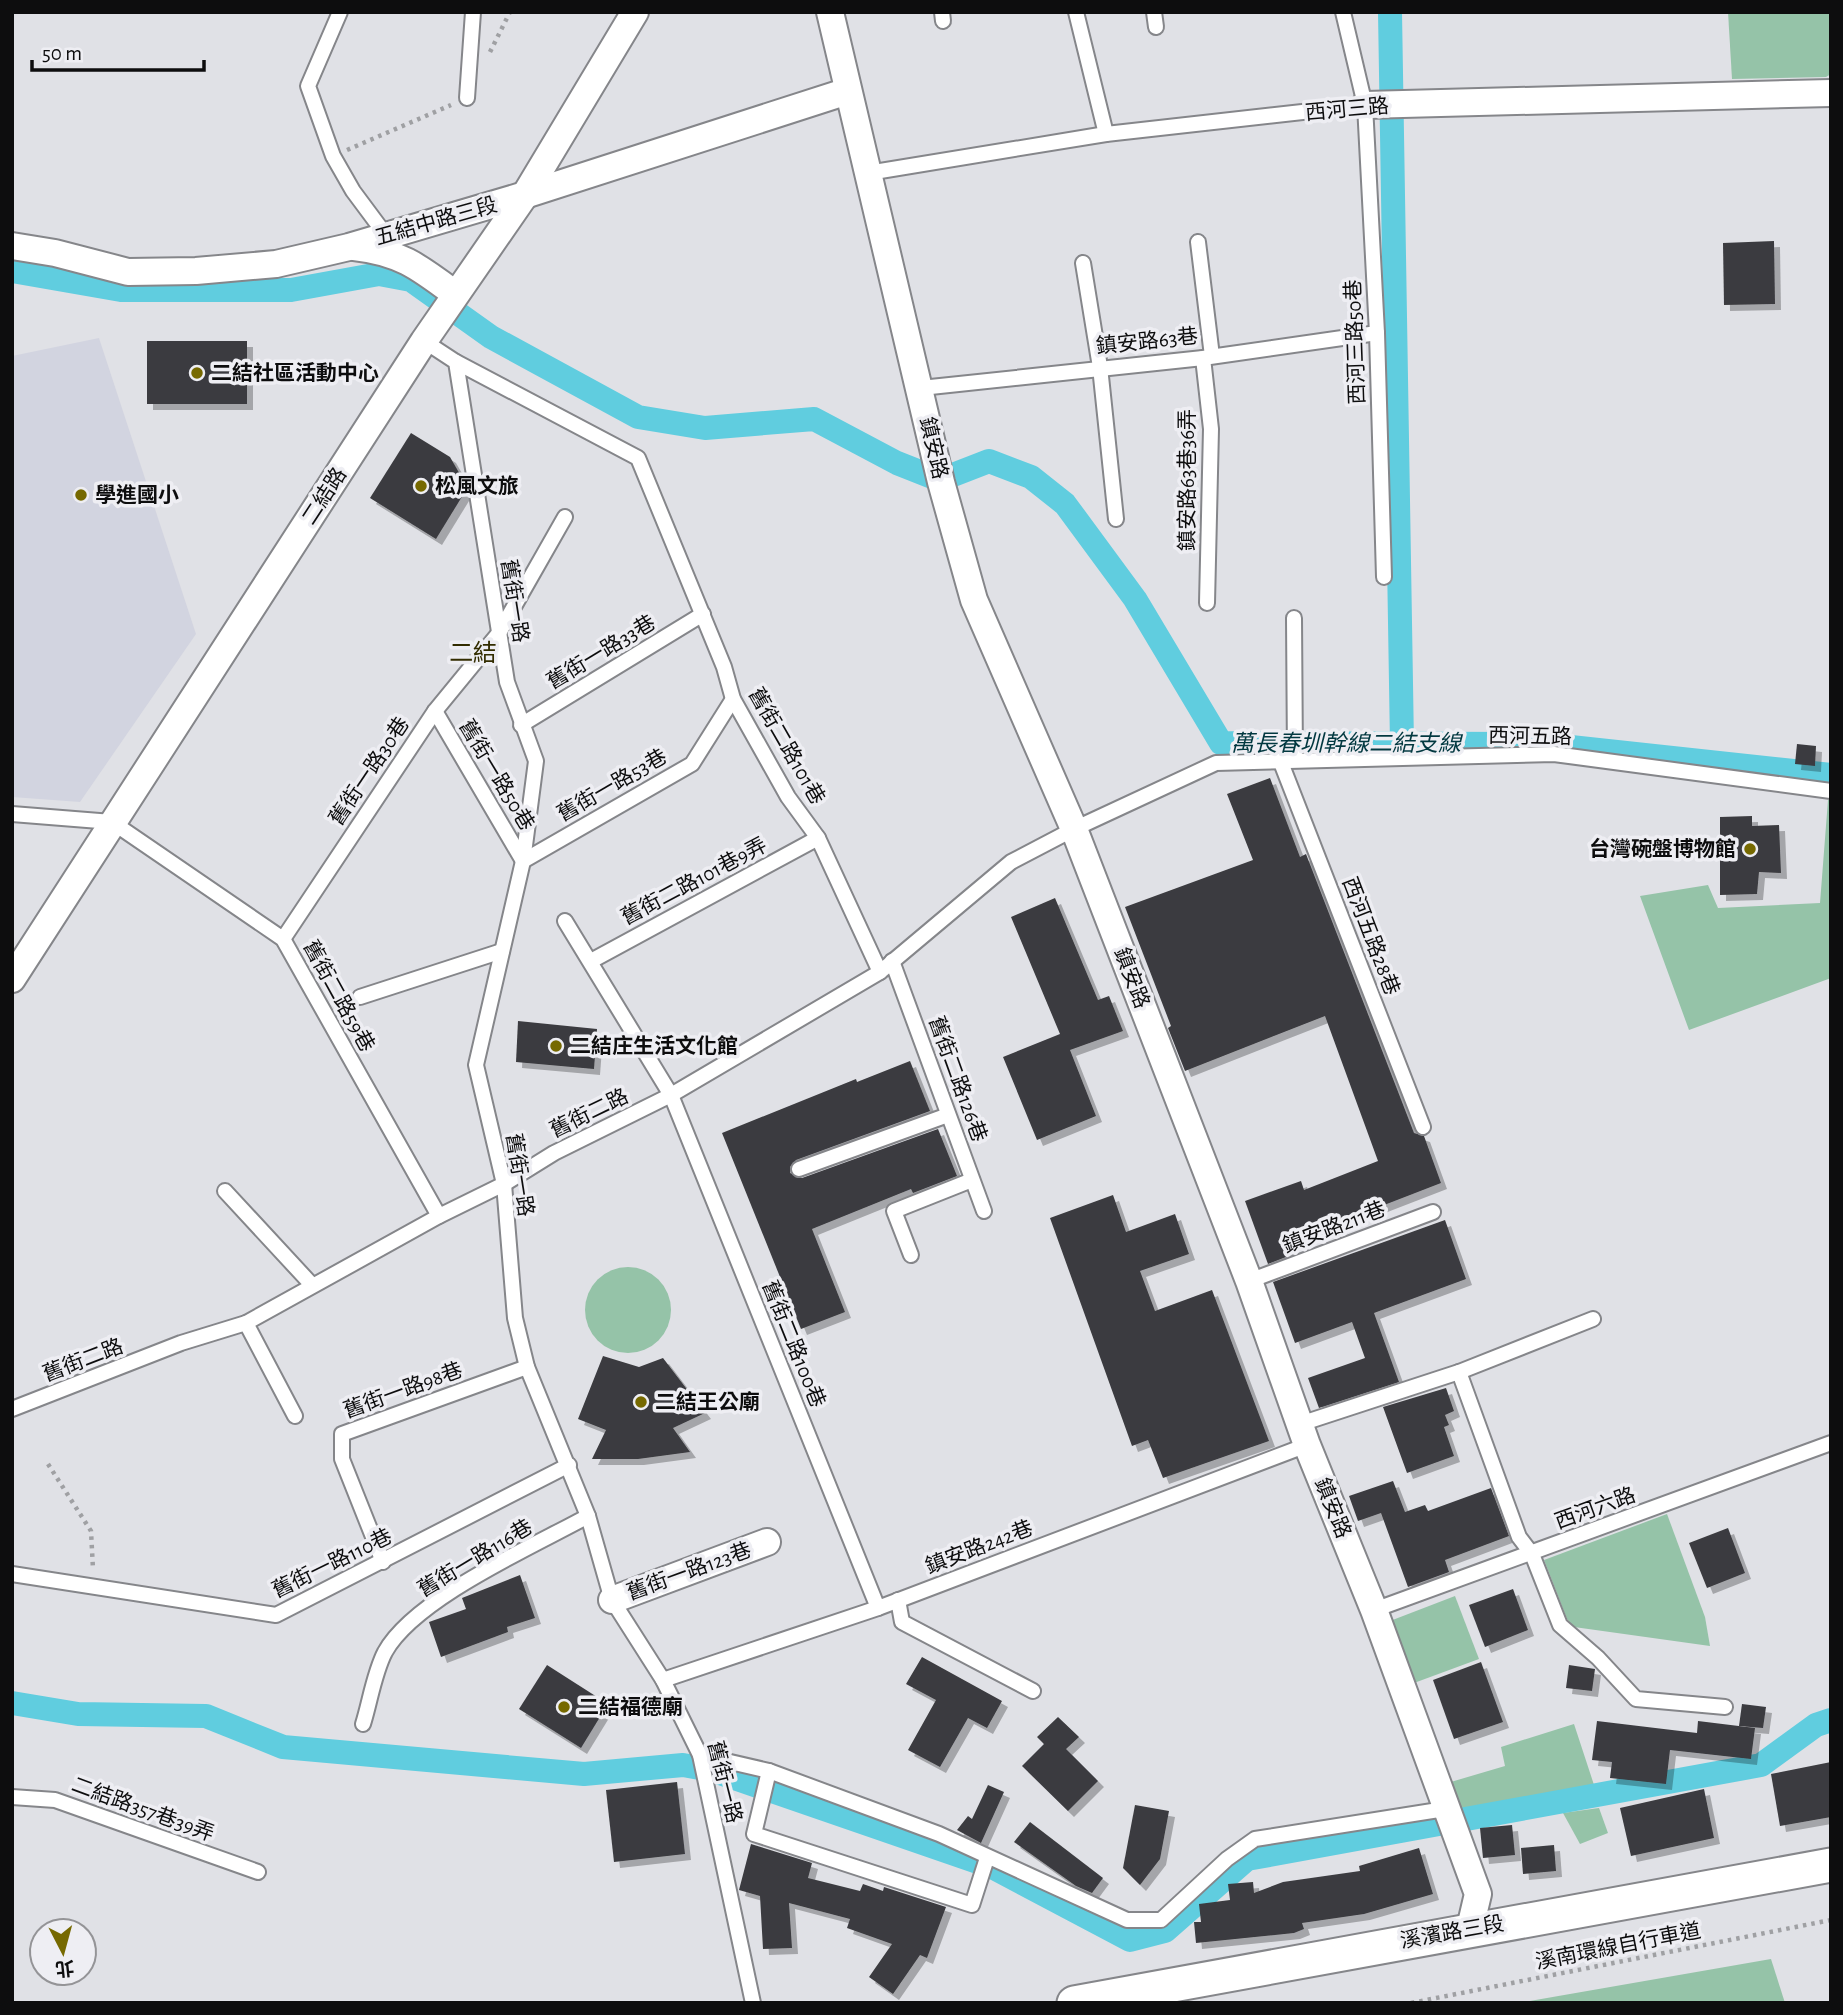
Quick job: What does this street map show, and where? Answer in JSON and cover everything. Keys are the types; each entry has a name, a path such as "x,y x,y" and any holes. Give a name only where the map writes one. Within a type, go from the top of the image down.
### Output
{"street":[{"name":"二結路","path":"12,979 442,315 525,195 635,12"},
{"name":"鎮安路","path":"830,12 921,388 941,482 974,600 1074,829 1249,1281 1304,1435 1374,1610 1478,1894 1470,1928"},
{"name":"五結中路三段","path":"12,246 55,253 128,272 196,271 276,264 349,247 384,234 525,195 848,91"},
{"name":"西河三路","path":"1365,105 1831,93"},
{"path":"349,247 386,251 420,268 442,315"},
{"name":"舊街一路123巷","path":"612,1600 767,1542"},
{"name":"溪濱路三段","path":"1074,2003 1470,1928 1625,1904 1831,1865"}],"lane":[{"path":"340,12 308,86 333,156 384,234"},
{"path":"467,98 473,12"},
{"path":"1076,12 1106,134"},
{"name":"西河三路50巷","path":"1343,12 1365,105 1377,334 1384,577"},
{"name":"西河三路","path":"868,173 1106,134 1365,105"},
{"name":"鎮安路63巷36弄","path":"1198,242 1211,429 1207,603"},
{"path":"1083,263 1100,367 1116,519"},
{"path":"442,315 456,362"},
{"name":"鎮安路63巷","path":"921,388 1207,357 1377,334"},
{"name":"舊街二路101巷","path":"456,362 638,458 703,614 733,699 788,796 818,838 880,972"},
{"name":"舊街一路","path":"456,362 507,682 536,761 523,861 476,1065 504,1184 514,1318 527,1367 588,1516 612,1600 663,1680 700,1755 753,2003"},
{"name":"舊街一路30巷","path":"283,939 435,711 499,633 565,517"},
{"name":"舊街一路33巷","path":"521,725 703,614"},
{"path":"1294,618 1295,760"},
{"name":"舊街一路53巷","path":"523,861 692,764 733,699"},
{"name":"舊街一路50巷","path":"435,711 523,861"},
{"name":"西河五路","path":"1074,829 1216,763 1554,754 1831,790"},
{"name":"西河五路28巷","path":"1280,760 1423,1127"},
{"path":"12,814 113,822"},
{"name":"舊街二路59巷","path":"113,822 283,939 439,1216"},
{"name":"舊街二路","path":"12,1409 181,1343 246,1322 439,1216 504,1184 554,1153 671,1095 880,972 1011,862 1074,829"},
{"name":"舊街二路101巷9弄","path":"591,961 818,838"},
{"name":"舊街二路100巷","path":"565,920 671,1095 878,1608"},
{"path":"360,997 502,951"},
{"name":"舊街二路126巷","path":"892,961 984,1211"},
{"path":"799,1169 948,1115"},
{"path":"911,1255 894,1211 972,1180"},
{"path":"225,1191 312,1285"},
{"name":"鎮安路211巷","path":"1249,1281 1433,1212"},
{"name":"鎮安路242巷","path":"663,1680 878,1608 1593,1319"},
{"path":"246,1322 295,1416"},
{"name":"舊街一路98巷","path":"383,1562 342,1459 342,1434 527,1367"},
{"path":"1459,1372 1519,1537 1532,1553 1560,1625 1598,1657 1636,1699 1725,1707"},
{"name":"西河六路","path":"1374,1610 1831,1443"},
{"name":"舊街一路110巷","path":"12,1574 276,1615 569,1465"},
{"name":"舊街一路116巷","path":"363,1724 385,1652 413,1621 462,1585 588,1516"},
{"path":"898,1600 902,1622 1033,1691"},
{"path":"700,1755 769,1772 939,1833 987,1858 1127,1920 1161,1920 1227,1859 1255,1839 1445,1809"},
{"path":"769,1772 754,1834 972,1905 987,1858"},
{"name":"二結路357巷39弄","path":"12,1797 55,1800 258,1872"}],"path":[{"path":"333,156 467,98"},
{"path":"48,1464 91,1531 94,1587"},
{"name":"溪南環線自行車道","path":"1411,2003 1831,1920"}],"shaded area":[{"name":"學進國小","path":"99,338 196,634 80,802 12,797 12,356"}],"green space":[{"path":"1728,12 1831,12 1831,74 1826,77 1732,79"},
{"path":"1828,800 1831,800 1831,978 1689,1030 1640,896 1708,885 1718,908 1820,903"},
{"path":"628,1267 652,1274 664,1286 671,1310 664,1334 652,1346 628,1353 604,1346 592,1334 585,1310 592,1286 604,1274"},
{"path":"1667,1514 1705,1617 1710,1646 1574,1627 1567,1619 1544,1560"},
{"path":"1455,1596 1479,1659 1414,1683 1390,1621"},
{"path":"1574,1724 1595,1788 1459,1816 1444,1784 1505,1766 1501,1747"},
{"path":"1599,1808 1608,1833 1580,1844 1563,1813"},
{"path":"1771,1959 1785,2003 1518,2003"}],"building":[{"path":"1774,241 1775,304 1724,305 1723,243"},
{"name":"二結社區活動中心","path":"147,341 247,341 247,404 147,404"},
{"name":"松風文旅","path":"411,433 450,457 465,483 463,495 436,539 370,498"},
{"path":"1797,744 1816,746 1815,766 1795,764"},
{"path":"1270,778 1300,857 1306,854 1414,1133 1424,1136 1441,1183 1286,1243 1291,1255 1268,1264 1245,1201 1301,1181 1304,1190 1378,1161 1325,1016 1185,1071 1168,1028 1171,1026 1125,907 1253,860 1227,794"},
{"name":"台灣碗盤博物館","path":"1752,816 1752,826 1779,825 1781,873 1759,872 1757,894 1720,895 1720,817"},
{"path":"1055,898 1098,1000 1109,996 1123,1031 1070,1050 1096,1116 1037,1140 1003,1057 1060,1034 1011,917"},
{"name":"二結庄生活文化館","path":"518,1021 597,1029 594,1069 516,1062"},
{"path":"910,1061 930,1111 796,1160 790,1167 790,1173 802,1178 938,1129 957,1176 913,1193 911,1189 812,1229 845,1312 801,1329 722,1133 856,1079 857,1082"},
{"path":"1113,1195 1126,1232 1175,1214 1189,1254 1140,1271 1155,1311 1212,1290 1269,1441 1163,1478 1148,1440 1132,1446 1050,1218"},
{"path":"1445,1220 1466,1279 1374,1313 1399,1382 1319,1408 1308,1378 1365,1358 1352,1322 1295,1343 1273,1282"},
{"name":"二結王公廟","path":"603,1356 639,1367 663,1358 705,1413 673,1428 690,1452 638,1459 592,1459 606,1430 578,1419"},
{"path":"1446,1388 1454,1411 1445,1415 1449,1425 1444,1427 1454,1456 1407,1473 1383,1407"},
{"path":"1393,1481 1405,1512 1425,1505 1428,1511 1491,1488 1509,1536 1445,1560 1449,1572 1408,1587 1381,1513 1358,1521 1349,1496"},
{"path":"1728,1528 1745,1573 1707,1588 1689,1543"},
{"path":"520,1575 535,1618 507,1627 508,1632 441,1657 429,1622 466,1609 462,1598"},
{"path":"1513,1589 1528,1630 1485,1647 1469,1605"},
{"path":"922,1657 1002,1701 987,1728 968,1718 940,1767 908,1750 936,1700 906,1684"},
{"path":"1481,1662 1503,1722 1454,1739 1433,1680"},
{"name":"二結福德廟","path":"547,1665 608,1704 581,1748 519,1709"},
{"path":"1569,1665 1595,1669 1592,1691 1566,1688"},
{"path":"1742,1704 1766,1707 1763,1728 1739,1726"},
{"path":"1058,1717 1079,1737 1066,1749 1098,1781 1068,1811 1022,1766 1044,1744 1037,1737"},
{"path":"1597,1721 1697,1733 1698,1721 1755,1728 1751,1759 1670,1750 1666,1784 1610,1778 1612,1762 1592,1760"},
{"path":"1831,1762 1831,1817 1780,1826 1771,1774"},
{"path":"677,1782 685,1854 614,1862 606,1790"},
{"path":"988,1785 1004,1792 981,1843 957,1830 968,1816 972,1819"},
{"path":"1704,1789 1714,1838 1631,1856 1620,1808"},
{"path":"1135,1805 1169,1811 1160,1859 1140,1885 1123,1868"},
{"path":"1030,1822 1103,1878 1092,1893 1076,1886 1014,1842"},
{"path":"1512,1825 1515,1855 1483,1858 1480,1828"},
{"path":"751,1844 812,1863 808,1878 860,1891 863,1884 883,1891 884,1887 946,1907 927,1958 920,1955 893,1994 869,1977 892,1944 847,1928 850,1919 789,1903 792,1948 763,1949 760,1896 739,1890"},
{"path":"1554,1845 1556,1871 1523,1874 1521,1848"},
{"path":"1419,1848 1433,1894 1364,1914 1302,1923 1304,1929 1294,1933 1196,1943 1194,1922 1201,1922 1199,1904 1230,1900 1228,1884 1253,1882 1254,1893 1283,1882 1360,1871 1359,1866"}],"waterway":[{"path":"1390,12 1402,744"},
{"name":"萬長春圳幹線二結支線","path":"12,271 121,290 291,290 379,274 411,280 491,337 638,417 705,428 814,419 897,463 940,480 989,461 1031,477 1065,504 1135,599 1221,743 1543,744 1831,775"},
{"path":"12,1703 78,1714 206,1716 283,1747 584,1774 683,1765 711,1770 992,1867 1130,1940 1165,1931 1247,1859 1761,1765 1816,1725 1831,1720"}],"place":[{"name":"二結社區活動中心","path":"197,373"},
{"name":"松風文旅","path":"421,486"},
{"name":"學進國小","path":"81,495"},
{"name":"台灣碗盤博物館","path":"1750,849"},
{"name":"二結庄生活文化館","path":"556,1046"},
{"name":"二結王公廟","path":"641,1402"},
{"name":"二結福德廟","path":"564,1707"}],"district":[{"name":"二結","path":"473,653"}]}
